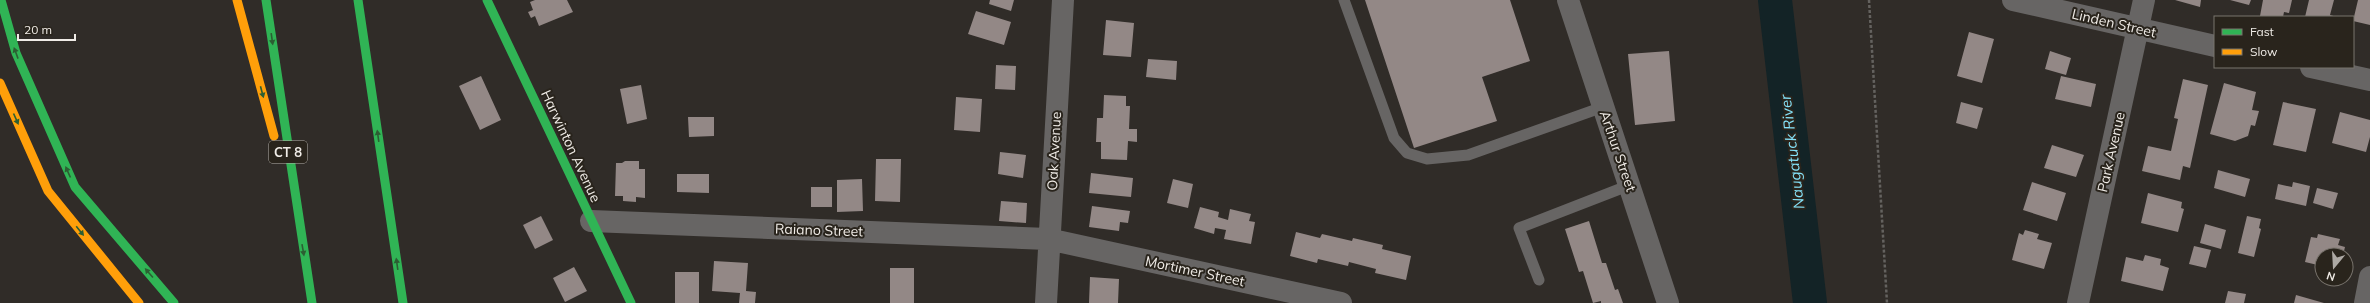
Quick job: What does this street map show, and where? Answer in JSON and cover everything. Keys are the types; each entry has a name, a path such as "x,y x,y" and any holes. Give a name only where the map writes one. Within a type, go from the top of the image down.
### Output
{"main road":[{"path":"1,0 16,53 75,187 174,303"},
{"path":"237,0 276,143"},
{"name":"CT 8","path":"266,0 300,233 312,303"},
{"path":"358,0 402,303"},
{"name":"Harwinton Avenue","path":"487,0 590,221 631,303"},
{"path":"0,83 48,191 139,303"},
{"path":"282,165 300,233"}],"street":[{"name":"Oak Avenue","path":"1046,303 1048,239 1063,0"},
{"name":"Arthur Street","path":"1568,0 1668,303"},
{"name":"Linden Street","path":"2013,0 2214,46"},
{"name":"Park Avenue","path":"2078,303 2144,0"},
{"path":"2316,68 2370,80"},
{"name":"Raiano Street","path":"590,221 1048,239"},
{"name":"Mortimer Street","path":"1048,239 1341,303"},
{"path":"2365,303 2370,277"}],"lane":[{"path":"1344,0 1394,138 1407,153 1427,159 1468,155 1603,107"},
{"path":"1539,280 1519,228 1630,185"}],"path":[{"path":"1869,0 1886,303"}],"building":[{"path":"535,0 567,0 573,12 539,26 535,16 531,18 528,12 533,10 530,2"},
{"path":"990,0 1014,0 1011,11 989,4"},
{"path":"1365,0 1510,0 1530,61 1482,77 1497,121 1414,148"},
{"path":"2175,0 2201,0 2200,7"},
{"path":"2230,0 2251,0 2249,5"},
{"path":"2263,0 2292,0 2289,13 2284,12 2283,16 2260,16"},
{"path":"2309,0 2334,0 2330,15 2334,16 2305,16"},
{"path":"2358,0 2370,0 2370,25 2354,21"},
{"path":"976,11 1011,22 1004,45 968,34"},
{"path":"1106,20 1134,23 1131,57 1103,55"},
{"path":"1969,32 1994,39 1982,83 1957,76"},
{"path":"1669,51 1675,121 1635,125 1628,54"},
{"path":"2050,51 2071,58 2066,75 2045,69"},
{"path":"1148,59 1177,61 1176,80 1146,77"},
{"path":"996,65 1016,66 1015,90 995,89"},
{"path":"481,76 501,120 480,130 459,86"},
{"path":"2061,76 2096,84 2091,107 2055,99"},
{"path":"2183,79 2208,85 2190,168 2183,166 2180,180 2142,171 2148,146 2171,151 2178,119 2174,118"},
{"path":"2224,83 2256,92 2252,110 2259,111 2255,126 2251,125 2248,136 2235,141 2210,134"},
{"path":"641,85 647,119 627,124 620,89"},
{"path":"1104,95 1126,96 1126,106 1130,106 1129,129 1137,129 1137,142 1128,141 1127,160 1101,159 1101,142 1096,142 1097,118 1103,118"},
{"path":"956,97 982,99 980,132 954,130"},
{"path":"1961,102 1983,108 1977,129 1956,123"},
{"path":"2283,102 2316,109 2306,152 2273,145"},
{"path":"2340,112 2370,120 2370,137 2366,152 2332,143"},
{"path":"688,117 714,117 714,136 689,137"},
{"path":"2052,145 2084,155 2076,177 2044,168"},
{"path":"1000,152 1026,155 1023,178 998,174"},
{"path":"876,159 901,159 900,202 875,201"},
{"path":"625,161 639,161 639,169 645,169 645,198 636,197 636,202 623,201 623,196 615,196 616,163 622,163"},
{"path":"2218,170 2250,179 2245,197 2214,188"},
{"path":"1091,173 1133,178 1131,197 1089,193"},
{"path":"677,174 709,174 709,193 677,192"},
{"path":"862,179 863,211 837,212 837,180"},
{"path":"1173,179 1193,184 1188,208 1167,203"},
{"path":"2032,182 2066,193 2057,221 2023,210"},
{"path":"2293,182 2310,186 2306,206 2275,199 2278,184 2292,187"},
{"path":"811,187 832,187 832,207 811,207"},
{"path":"2317,188 2338,193 2333,209 2313,203"},
{"path":"2148,193 2182,202 2181,208 2184,209 2178,232 2141,223"},
{"path":"1001,201 1027,203 1026,223 999,221"},
{"path":"1092,206 1130,211 1128,223 1120,222 1119,231 1089,227"},
{"path":"1200,207 1219,212 1218,217 1228,220 1230,209 1251,214 1249,221 1255,222 1251,244 1224,239 1226,230 1215,228 1214,234 1194,228"},
{"path":"541,216 553,240 535,249 523,225"},
{"path":"2247,216 2261,219 2259,228 2261,229 2254,257 2238,253"},
{"path":"1589,221 1602,263 1606,263 1615,290 1618,289 1623,303 1601,303 1601,301 1593,303 1583,271 1579,272 1565,229"},
{"path":"2205,224 2226,230 2221,249 2200,243"},
{"path":"2025,230 2039,234 2037,239 2052,243 2044,269 2012,260 2019,233 2023,235"},
{"path":"1296,232 1320,238 1322,234 1352,241 1353,238 1383,245 1382,249 1411,256 1406,280 1375,273 1376,269 1349,262 1348,266 1318,259 1317,263 1290,256"},
{"path":"2318,234 2340,239 2338,245 2345,247 2314,247 2314,264 2305,262 2311,237 2317,238"},
{"path":"2194,246 2211,250 2206,268 2189,264"},
{"path":"2145,255 2161,259 2160,265 2169,268 2163,291 2121,281 2126,257 2143,261"},
{"path":"714,261 748,263 746,291 756,292 755,303 739,303 740,293 712,291"},
{"path":"574,267 587,291 565,302 553,278"},
{"path":"890,268 914,268 914,303 890,303"},
{"path":"675,272 699,272 699,303 675,303"},
{"path":"1090,277 1119,279 1118,303 1089,303"},
{"path":"2228,291 2246,294 2244,303 2225,303"},
{"path":"2296,295 2324,303 2294,303"}],"waterway":[{"name":"Naugatuck River","path":"1775,0 1810,303"}],"traffic: fast":[{"path":"1,0 16,53 75,187 174,303"},
{"path":"266,0 312,303"},
{"path":"358,0 403,303"},
{"path":"487,0 631,303"}],"traffic: slow":[{"path":"237,0 274,136"},
{"path":"0,83 48,191 139,303"}]}
